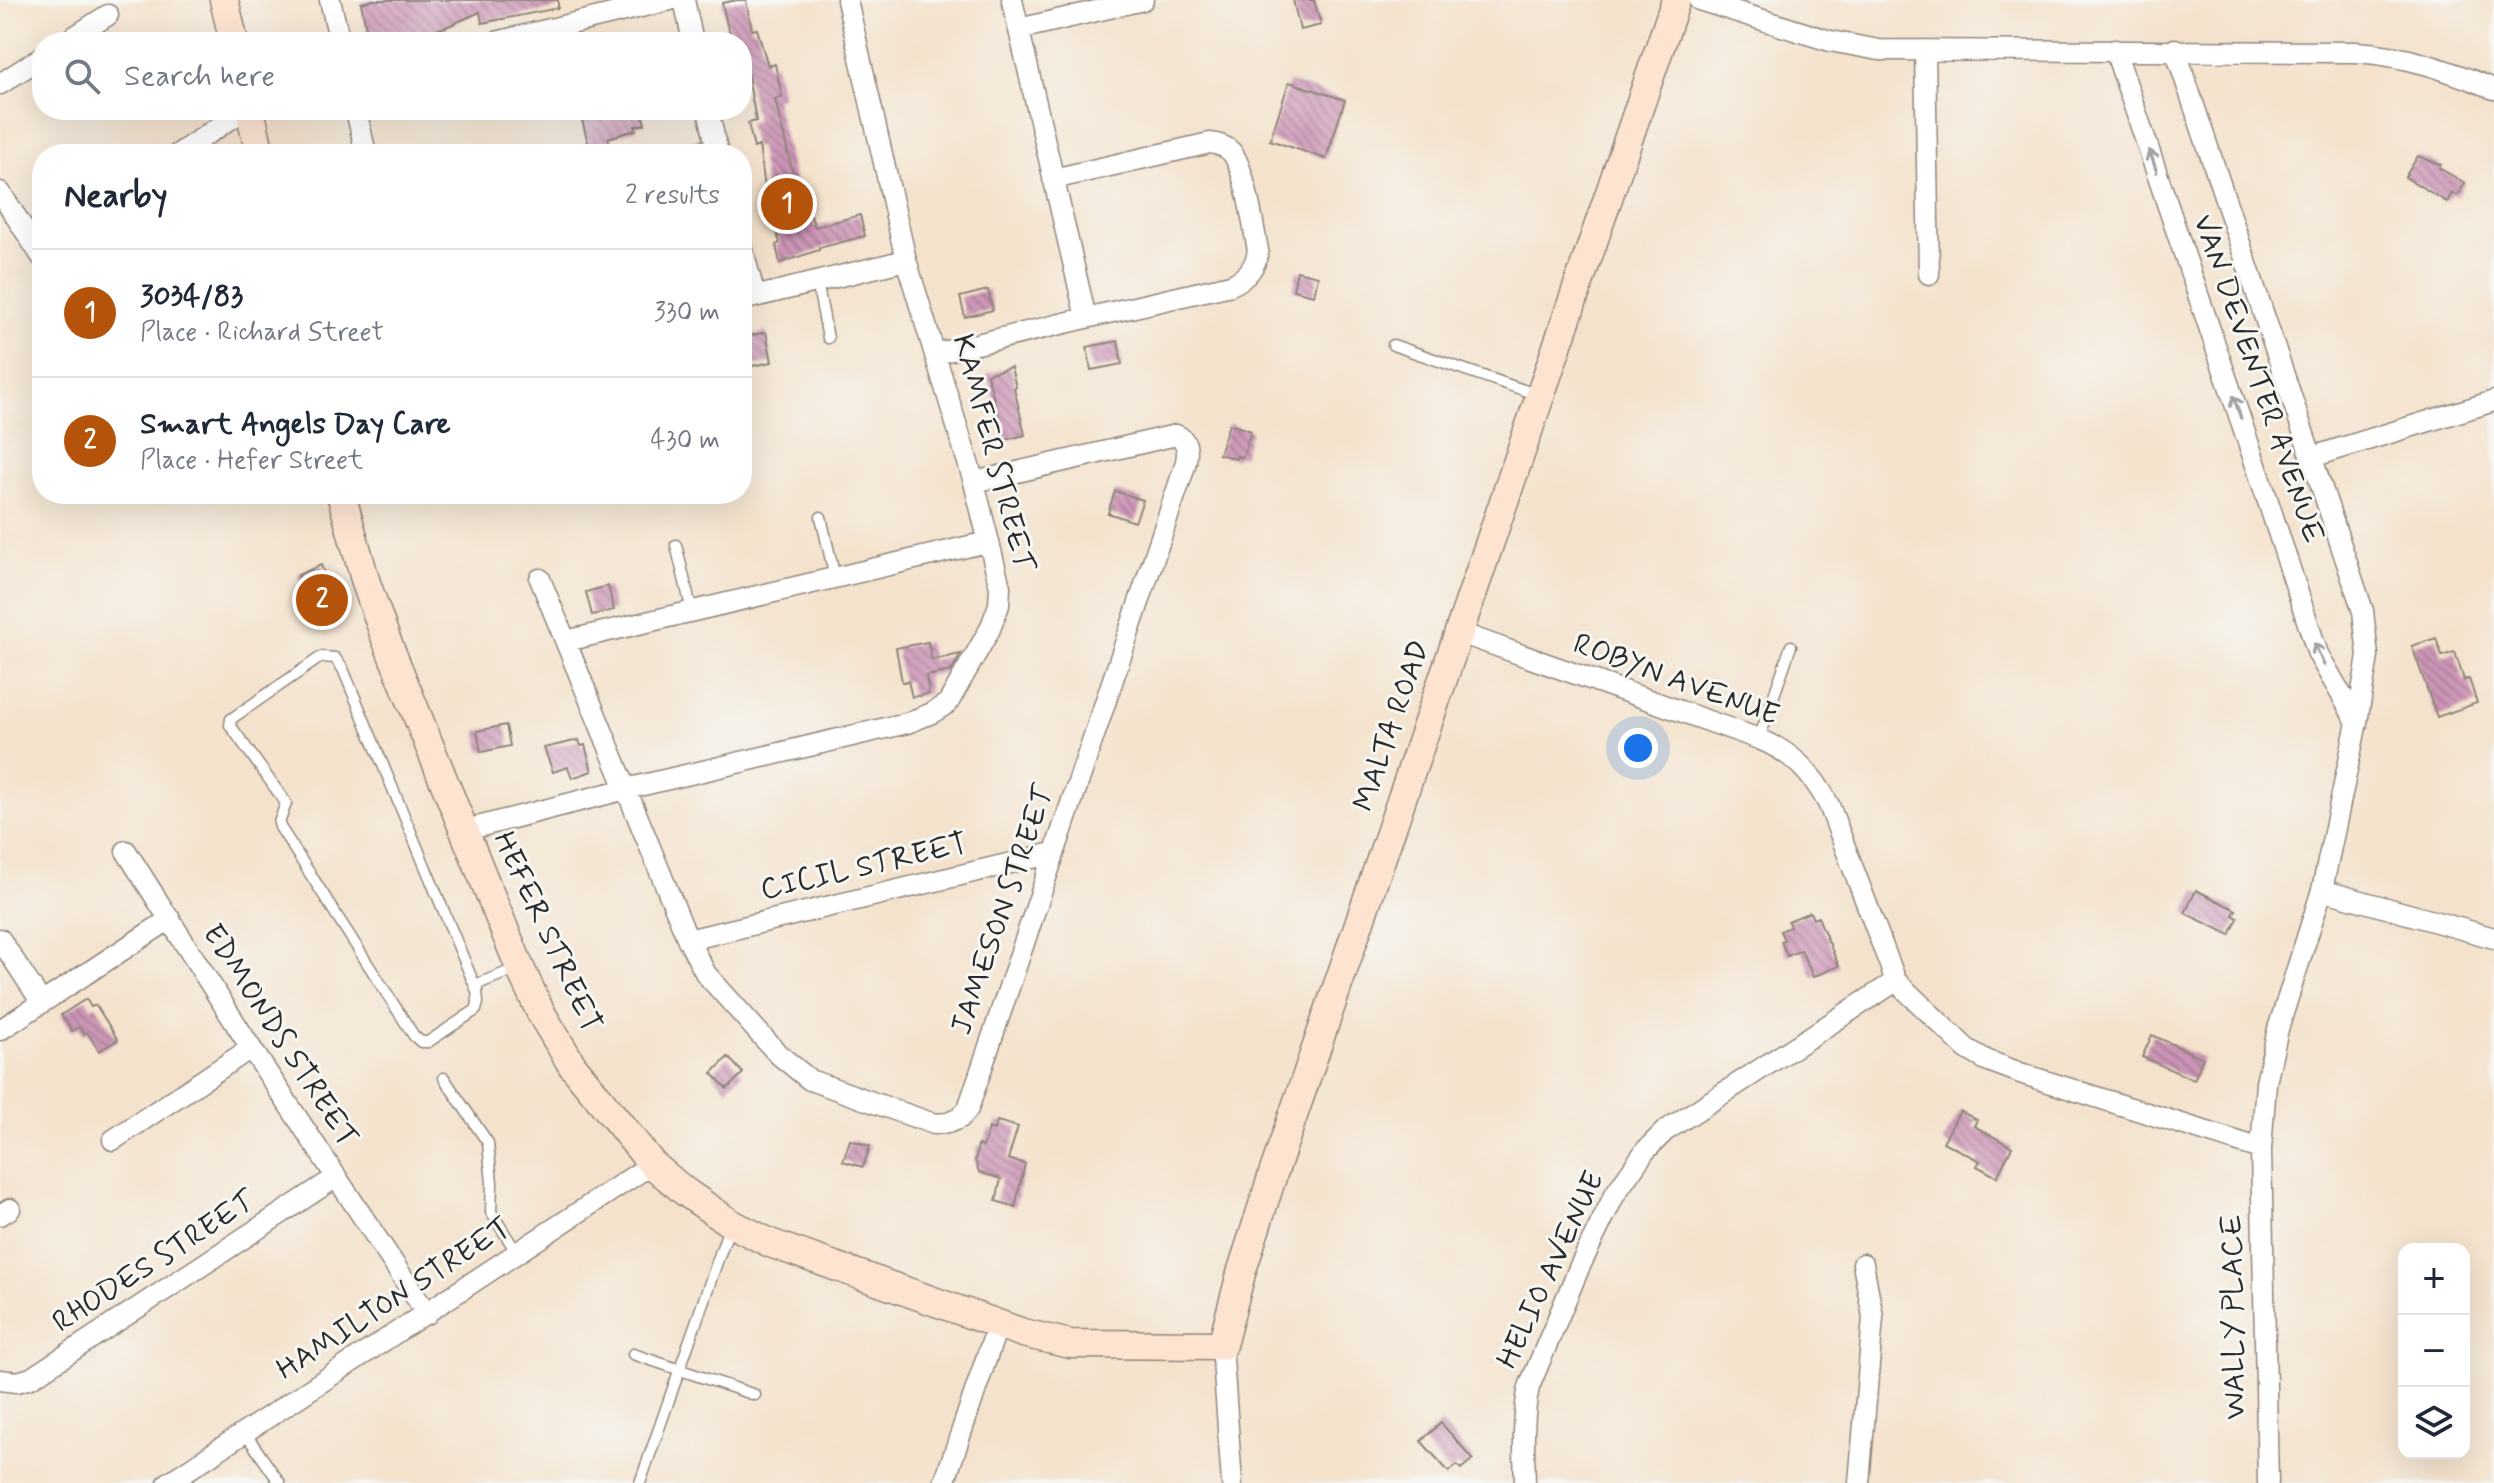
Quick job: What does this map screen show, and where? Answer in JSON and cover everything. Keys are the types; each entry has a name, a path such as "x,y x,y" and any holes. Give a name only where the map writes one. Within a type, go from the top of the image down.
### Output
{"street":[{"path":"224,0 232,32"},
{"path":"330,0 338,32"},
{"path":"537,32 670,0"},
{"path":"684,0 691,32"},
{"name":"KAMFER STREET","path":"462,831 907,723 941,709 948,703 980,646 999,605 1000,587 974,482 906,260 847,0"},
{"path":"1012,0 1086,318"},
{"path":"1019,29 1143,0"},
{"name":"MALTA ROAD","path":"1232,1483 1222,1345 1242,1270 1676,0"},
{"path":"1699,0 1841,43 1879,50 2356,52 2396,55 2430,64 2494,89"},
{"path":"82,32 108,15"},
{"name":"VAN DEVENTER AVENUE","path":"2175,49 2363,611 2368,656 2322,890 2272,1053 2266,1083 2261,1149"},
{"path":"1925,50 1929,274"},
{"name":"VAN DEVENTER AVENUE","path":"2115,50 2318,654 2357,722"},
{"path":"0,84 32,63"},
{"path":"194,144 231,120"},
{"path":"250,120 257,144"},
{"path":"358,120 364,144"},
{"path":"710,120 715,144"},
{"path":"935,354 1231,285 1247,275 1256,261 1258,250 1241,176 1230,151 1221,145 1210,143 1053,179"},
{"path":"0,192 32,238"},
{"path":"752,297 906,260"},
{"path":"2312,457 2494,401"},
{"name":"JAMESON STREET","path":"540,579 688,940 706,974 778,1054 801,1074 821,1086 915,1119 934,1124 948,1123 960,1118 968,1109 1184,469 1187,449 1184,441 1176,435 974,482"},
{"name":"HEFER STREET","path":"344,504 386,639 462,831 541,1013 572,1065 652,1164 730,1223 770,1243 1047,1340 1070,1344 1222,1345"},
{"path":"566,641 987,542"},
{"name":"ROBYN AVENUE","path":"1460,633 1759,739 1791,755 1820,787 1829,805 1896,981 1953,1037 1986,1060 2261,1149"},
{"path":"126,851 170,919"},
{"name":"CICIL STREET","path":"688,940 1053,853"},
{"path":"2322,890 2494,938"},
{"name":"EDMONDS STREET","path":"0,1030 170,919 335,1178 427,1314"},
{"path":"0,939 42,1003"},
{"name":"HELIO AVENUE","path":"1525,1483 1523,1429 1529,1387 1579,1268 1615,1194 1631,1169 1665,1131 1896,981"},
{"path":"113,1140 251,1048"},
{"name":"WALLY PLACE","path":"2261,1149 2268,1483"},
{"name":"HAMILTON STREET","path":"168,1483 652,1164"},
{"name":"RHODES STREET","path":"0,1380 17,1382 31,1378 335,1178"},
{"path":"1859,1483 1873,1317 1863,1264"},
{"path":"944,1483 998,1324"}],"lane":[{"path":"817,282 828,338"},
{"path":"1393,345 1540,396"},
{"path":"821,517 835,578"},
{"path":"676,545 692,611"},
{"path":"1759,739 1791,646"},
{"path":"321,657 335,658 343,669 475,985 478,999 476,1010 428,1042 417,1039 280,827 286,803 231,727 231,719 321,657"},
{"path":"475,985 520,968"},
{"path":"444,1078 488,1143 491,1212 517,1253"},
{"path":"640,1483 730,1223"},
{"path":"633,1354 755,1395"},
{"path":"245,1433 280,1483"}],"building":[{"path":"373,0 558,0 558,8 482,23 480,12 428,32 367,32 361,3"},
{"path":"746,0 752,30 757,29 768,66 775,64 782,96 775,99 797,191 801,190 815,227 860,215 865,236 819,248 780,263 776,245 780,243 767,201 759,146 754,148 748,123 756,121 752,98 752,32 730,32 722,3"},
{"path":"1293,0 1314,0 1321,25 1300,30"},
{"path":"1289,82 1345,100 1326,159 1270,140"},
{"path":"582,120 644,120 645,124 635,126 636,130 608,138 610,144 588,144"},
{"path":"2418,156 2441,165 2439,168 2465,183 2457,196 2452,193 2447,202 2405,177"},
{"path":"1297,271 1318,276 1314,295 1293,290"},
{"path":"988,290 993,310 965,317 960,297"},
{"path":"766,332 772,362 752,366 752,335"},
{"path":"1118,341 1122,364 1091,370 1087,347"},
{"path":"1011,367 1025,435 1005,440 987,374"},
{"path":"1229,424 1251,431 1243,457 1237,456 1236,459 1219,454"},
{"path":"1115,491 1143,500 1135,522 1108,513"},
{"path":"321,565 339,610 318,619 298,575"},
{"path":"608,586 614,610 592,615 586,592"},
{"path":"2436,638 2442,656 2455,652 2464,680 2469,679 2477,703 2437,717 2412,646"},
{"path":"928,642 932,660 961,654 951,671 926,676 929,694 912,697 908,681 902,682 896,648"},
{"path":"506,725 510,746 481,752 477,731"},
{"path":"579,740 581,746 585,745 592,771 572,778 568,767 553,772 544,748"},
{"path":"2196,890 2236,910 2233,915 2238,918 2230,935 2185,913"},
{"path":"1810,912 1813,919 1818,917 1839,966 1813,977 1801,950 1787,956 1780,931 1790,927 1788,921"},
{"path":"86,999 91,1007 96,1005 118,1040 99,1051 87,1032 84,1034 79,1027 72,1031 61,1015"},
{"path":"2152,1035 2203,1058 2194,1080 2142,1057"},
{"path":"728,1057 743,1073 727,1089 712,1073"},
{"path":"1960,1111 1977,1120 1974,1126 2012,1147 1997,1177 1977,1166 1980,1161 1943,1142"},
{"path":"997,1121 1018,1127 1008,1159 1025,1164 1015,1207 996,1201 1001,1179 979,1172 975,1161 978,1145 983,1147 989,1128 994,1130"},
{"path":"850,1140 870,1146 863,1167 843,1161"},
{"path":"1441,1423 1473,1459 1461,1469 1457,1465 1449,1472 1421,1441"}],"place":[{"name":"3034/83","path":"787,204"},
{"name":"Smart Angels Day Care","path":"322,600"}]}
